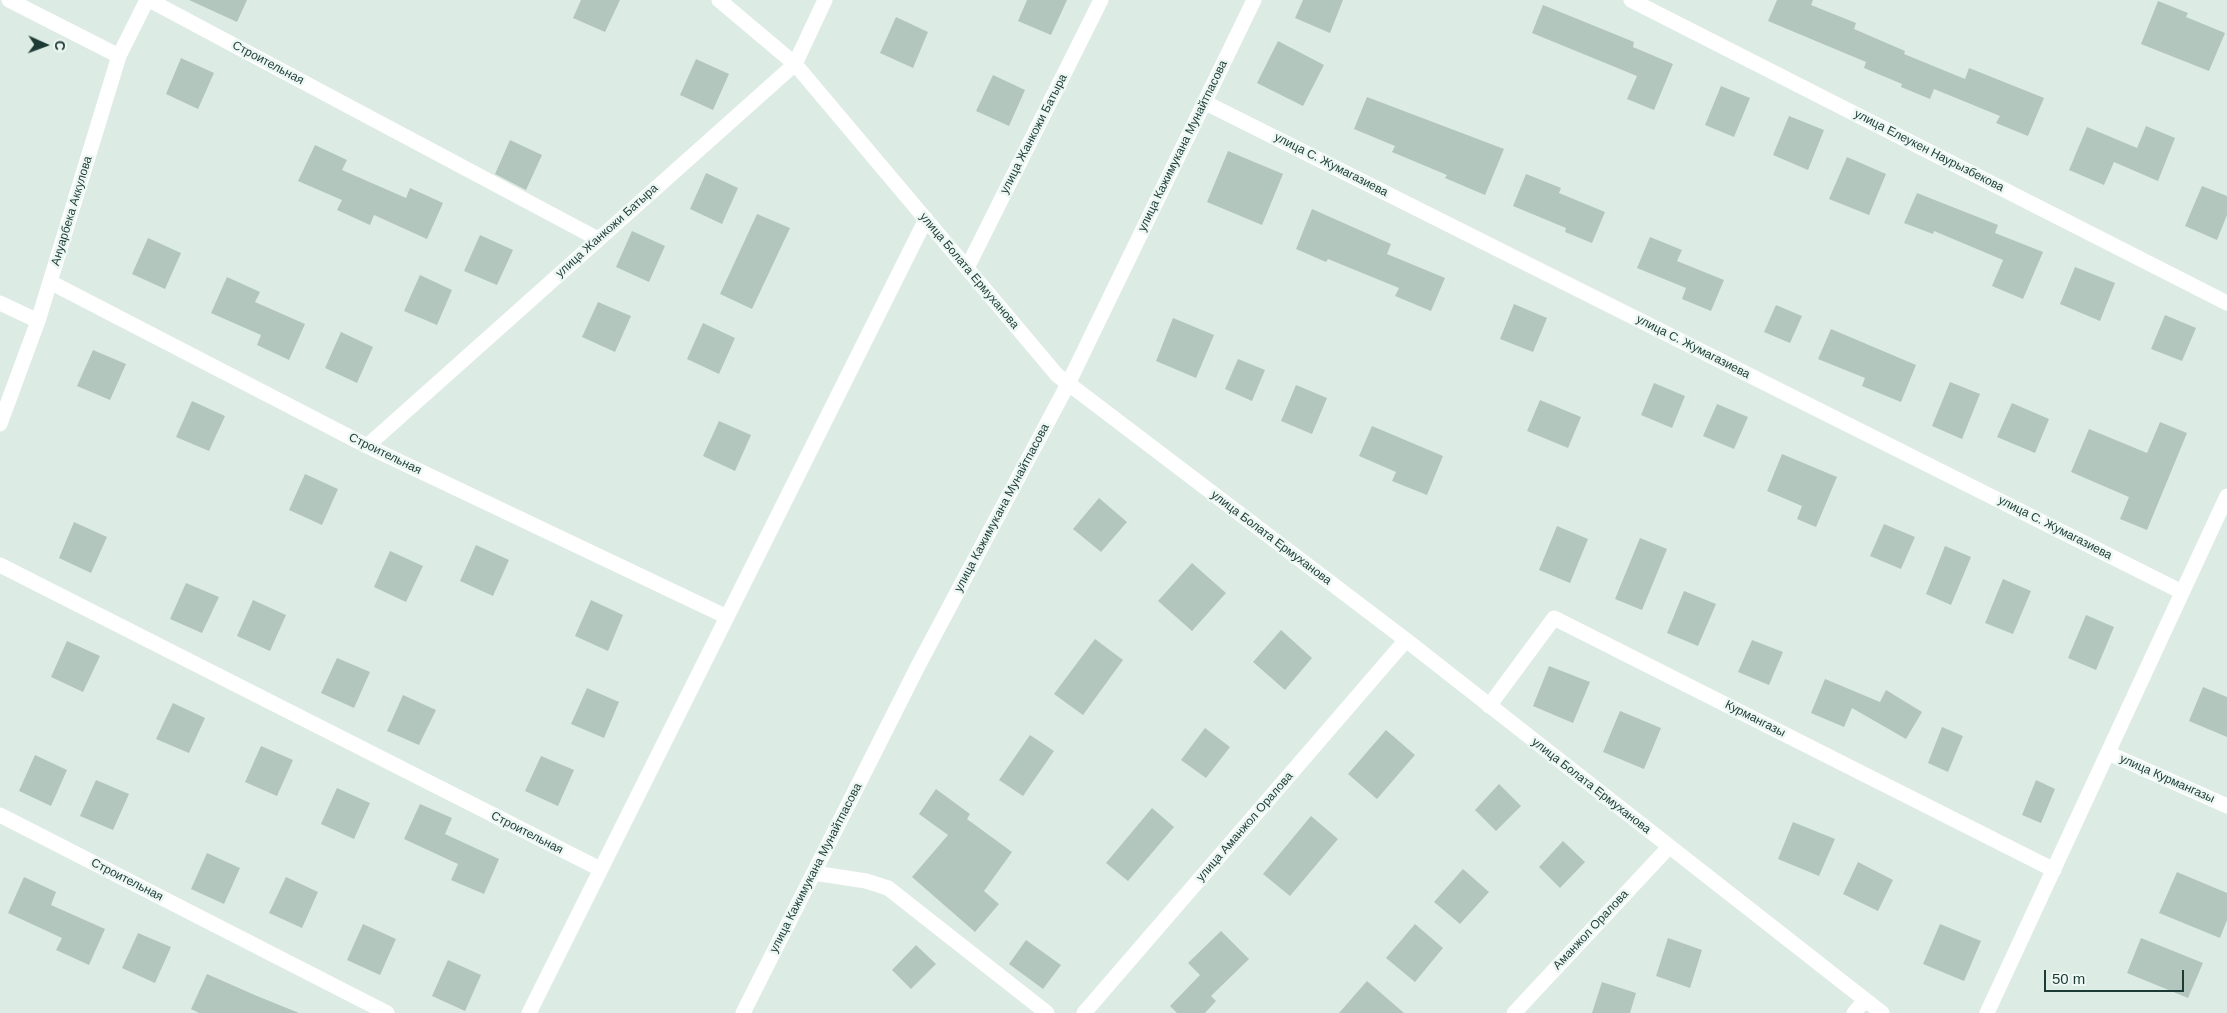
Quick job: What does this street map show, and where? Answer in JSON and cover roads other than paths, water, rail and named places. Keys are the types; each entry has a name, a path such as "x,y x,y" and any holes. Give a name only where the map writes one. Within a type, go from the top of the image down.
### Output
{"street":[{"path":"10,0 119,56"},
{"name":"Ануарбека Аккулова","path":"0,424 38,321 119,56 148,0"},
{"name":"Строительная","path":"148,0 598,239"},
{"name":"улица Болата Ермуханова","path":"719,0 795,64 1057,375 1406,640 1864,1001 1882,1013"},
{"name":"улица Жанкожи Батыра","path":"367,446 795,64 825,0"},
{"name":"улица Жанкожи Батыра","path":"967,268 1101,0"},
{"name":"улица Кажимукана Мунайтпасова","path":"743,1013 918,666 1068,384 1254,0"},
{"name":"улица Елеукен Наурызбекова","path":"1631,0 2227,303"},
{"name":"улица С. Жумагазиева","path":"1204,102 2182,592"},
{"path":"529,1013 725,616 926,219"},
{"name":"Строительная","path":"50,282 367,446 725,616"},
{"path":"0,303 38,321"},
{"path":"1987,1013 2227,496"},
{"name":"Строительная","path":"0,565 600,869"},
{"name":"Курмангазы","path":"1490,706 1554,618 2054,870"},
{"name":"улица Аманжол Оралова","path":"1084,1013 1406,640"},
{"name":"улица Курмангазы","path":"2108,753 2227,806"},
{"name":"Строительная","path":"0,815 387,1013"},
{"name":"Аманжол Оралова","path":"1514,1013 1669,847"},
{"path":"814,873 866,881 888,888 1047,1013"},
{"path":"1854,1013 1864,1001"}]}
